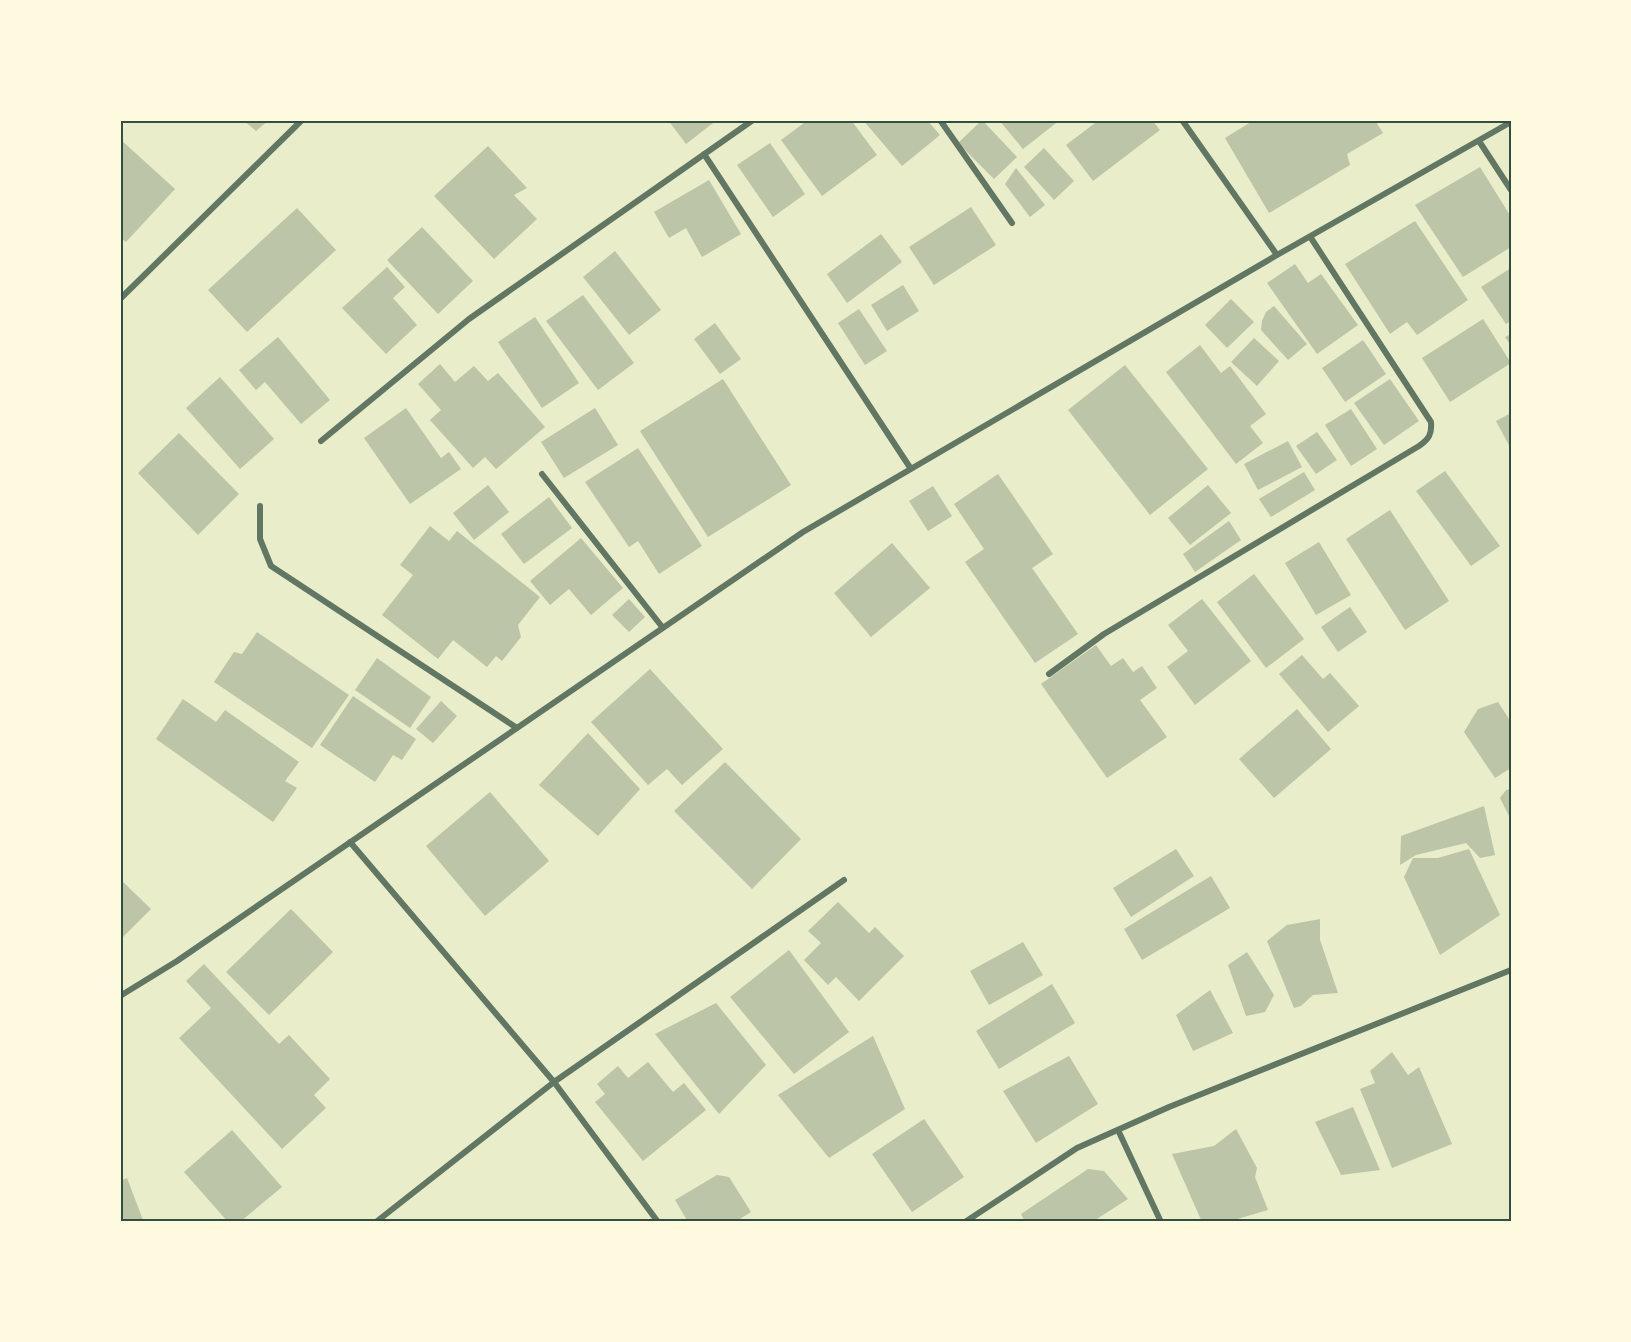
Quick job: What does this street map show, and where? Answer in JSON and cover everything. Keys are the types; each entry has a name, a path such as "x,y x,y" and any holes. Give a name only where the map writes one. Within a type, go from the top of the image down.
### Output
{"street":[{"path":"120,299 302,120"},
{"path":"321,441 469,319 753,120"},
{"path":"940,120 1012,223"},
{"path":"1182,120 1277,255"},
{"path":"120,996 177,961 803,532 1277,255 1311,238 1511,122"},
{"path":"1479,141 1511,190"},
{"path":"704,154 911,469"},
{"path":"1049,674 1104,634 1409,453 1428,439 1432,432 1431,422 1311,238"},
{"path":"542,474 663,628"},
{"path":"260,506 260,539 271,566 517,728"},
{"path":"350,842 554,1082 658,1222"},
{"path":"376,1222 554,1082 844,880"},
{"path":"965,1222 1077,1148 1169,1107 1511,970"},
{"path":"1118,1130 1161,1222"}],"building":[{"path":"243,120 269,120 256,131"},
{"path":"668,120 717,120 686,144"},
{"path":"808,120 851,120 877,155 822,196 781,140"},
{"path":"863,120 927,120 940,135 902,166"},
{"path":"982,120 1017,157 994,179 958,143"},
{"path":"999,120 1060,120 1023,149"},
{"path":"1099,120 1152,120 1160,130 1093,181 1066,145"},
{"path":"1254,120 1375,120 1383,133 1347,154 1350,165 1269,213 1225,138"},
{"path":"120,139 175,189 126,242 120,237"},
{"path":"770,143 805,194 773,217 737,165"},
{"path":"488,146 527,188 514,195 537,219 494,259 434,196"},
{"path":"1044,148 1074,181 1054,200 1024,167"},
{"path":"1480,167 1511,217 1511,247 1463,277 1415,205"},
{"path":"1016,168 1045,205 1030,217 1005,184"},
{"path":"709,180 741,234 702,257 686,228 669,238 654,212"},
{"path":"971,207 996,245 934,285 909,247"},
{"path":"297,208 336,250 247,332 208,290"},
{"path":"1415,221 1468,300 1417,335 1407,322 1390,334 1345,264"},
{"path":"422,227 473,281 438,314 387,260"},
{"path":"881,234 902,262 847,303 827,274"},
{"path":"615,251 661,310 629,335 583,277"},
{"path":"1295,264 1308,283 1321,274 1358,325 1317,354 1267,283"},
{"path":"387,267 405,287 393,298 417,325 386,354 342,308"},
{"path":"1511,268 1511,321 1506,324 1481,287"},
{"path":"903,285 919,311 887,331 871,305"},
{"path":"583,295 634,363 598,390 546,321"},
{"path":"1231,299 1254,322 1227,348 1205,325"},
{"path":"1274,306 1307,344 1288,360 1261,330 1266,312"},
{"path":"859,309 887,351 865,365 838,323"},
{"path":"535,317 579,383 542,408 498,342"},
{"path":"1483,319 1511,363 1450,402 1422,358"},
{"path":"715,323 741,359 720,374 694,339"},
{"path":"1511,334 1511,346 1505,337"},
{"path":"278,337 330,400 301,424 265,382 256,390 239,370"},
{"path":"1254,338 1279,361 1257,386 1231,362"},
{"path":"1363,340 1386,374 1345,402 1322,368"},
{"path":"1200,345 1221,373 1230,366 1266,414 1250,426 1263,443 1236,464 1166,372"},
{"path":"440,364 455,382 474,366 488,381 498,373 545,427 496,469 485,457 473,468 430,420 441,410 418,384"},
{"path":"1125,365 1208,469 1150,515 1068,410"},
{"path":"220,377 274,439 240,469 186,408"},
{"path":"723,379 791,485 708,537 640,431"},
{"path":"1390,379 1419,421 1384,445 1354,403"},
{"path":"406,408 441,458 449,452 461,469 410,504 364,438"},
{"path":"595,408 618,445 564,478 541,442"},
{"path":"1351,409 1377,449 1351,466 1325,425"},
{"path":"1511,413 1511,449 1496,421"},
{"path":"1317,432 1337,460 1316,474 1296,446"},
{"path":"179,433 239,494 198,535 138,473"},
{"path":"1288,441 1302,467 1258,490 1244,464"},
{"path":"638,448 702,546 659,574 638,541 629,547 585,482"},
{"path":"1445,471 1500,546 1471,566 1416,491"},
{"path":"1304,472 1315,490 1271,517 1259,499"},
{"path":"998,474 1053,554 1032,568 1078,634 1035,663 965,562 984,549 954,504"},
{"path":"488,485 509,512 474,540 453,513"},
{"path":"1208,485 1231,513 1190,545 1168,518"},
{"path":"933,486 952,516 928,531 909,501"},
{"path":"549,497 572,528 524,564 501,534"},
{"path":"1390,510 1449,601 1405,630 1346,539"},
{"path":"1229,521 1241,540 1195,572 1183,554"},
{"path":"430,526 449,541 457,531 540,597 518,625 521,637 502,661 496,656 487,667 453,640 438,659 382,615 413,575 400,565"},
{"path":"581,538 623,588 591,615 569,589 550,605 530,581"},
{"path":"1319,542 1351,595 1316,615 1285,563"},
{"path":"892,543 930,588 871,637 834,593"},
{"path":"1254,574 1304,639 1266,668 1217,602"},
{"path":"629,599 645,617 629,632 612,615"},
{"path":"1202,599 1251,661 1195,705 1167,667 1188,651 1168,625"},
{"path":"1350,607 1367,632 1338,652 1321,627"},
{"path":"257,632 349,695 312,748 214,682 234,652 242,654"},
{"path":"1096,645 1111,666 1123,658 1133,672 1142,666 1157,688 1140,700 1167,737 1107,778 1041,684"},
{"path":"1302,655 1323,679 1330,673 1359,706 1328,732 1279,674"},
{"path":"377,658 431,697 410,728 355,690"},
{"path":"650,669 723,749 682,785 667,769 648,785 591,722"},
{"path":"353,696 416,739 402,760 393,755 375,782 320,745"},
{"path":"183,699 216,722 225,710 299,762 285,781 297,788 273,822 156,739"},
{"path":"441,701 457,716 433,743 416,729"},
{"path":"1498,702 1511,722 1511,768 1495,778 1464,732 1478,709"},
{"path":"1297,709 1331,749 1274,798 1239,759"},
{"path":"588,733 640,789 598,836 539,785"},
{"path":"725,762 801,839 752,889 674,811"},
{"path":"1511,789 1511,820 1500,798 1506,790"},
{"path":"490,792 549,861 485,916 426,846"},
{"path":"1484,806 1495,855 1480,858 1466,843 1416,855 1400,865 1401,836"},
{"path":"1176,849 1194,876 1131,917 1113,888"},
{"path":"1469,849 1500,915 1440,955 1404,877 1413,858 1438,858"},
{"path":"1211,876 1230,908 1142,960 1124,929"},
{"path":"120,879 151,909 120,940"},
{"path":"838,902 869,933 875,927 904,956 859,1001 836,977 828,985 804,960 821,943 808,931"},
{"path":"291,909 333,952 269,1015 226,972"},
{"path":"1320,919 1320,940 1338,993 1313,995 1301,1006 1294,1008 1267,941 1287,925"},
{"path":"1023,942 1043,975 989,1005 970,971"},
{"path":"789,950 849,1032 794,1074 730,997"},
{"path":"1247,952 1274,995 1265,1012 1246,1016 1228,965"},
{"path":"204,964 279,1044 289,1035 330,1079 314,1095 326,1108 282,1149 179,1038 211,1008 186,981"},
{"path":"1052,984 1075,1023 999,1069 976,1031"},
{"path":"1210,990 1233,1033 1193,1051 1176,1015"},
{"path":"716,1003 766,1065 719,1114 655,1034"},
{"path":"873,1036 905,1109 829,1158 778,1095"},
{"path":"1392,1052 1408,1075 1419,1067 1452,1144 1392,1168 1360,1089 1375,1083 1370,1071"},
{"path":"1069,1056 1098,1104 1036,1143 1003,1091"},
{"path":"648,1062 673,1092 684,1083 706,1110 643,1161 595,1102 605,1094 597,1084 618,1066 628,1078"},
{"path":"1353,1107 1380,1170 1341,1175 1315,1122"},
{"path":"924,1119 964,1177 912,1212 872,1154"},
{"path":"1236,1129 1257,1168 1255,1177 1268,1210 1227,1222 1202,1222 1172,1154 1214,1146"},
{"path":"232,1130 282,1187 240,1222 228,1222 184,1172"},
{"path":"1088,1169 1104,1171 1128,1199 1092,1222 1025,1222 1021,1214"},
{"path":"717,1175 729,1177 751,1212 735,1222 688,1222 675,1200"},
{"path":"127,1178 143,1220 137,1222 120,1222 120,1181"}]}
